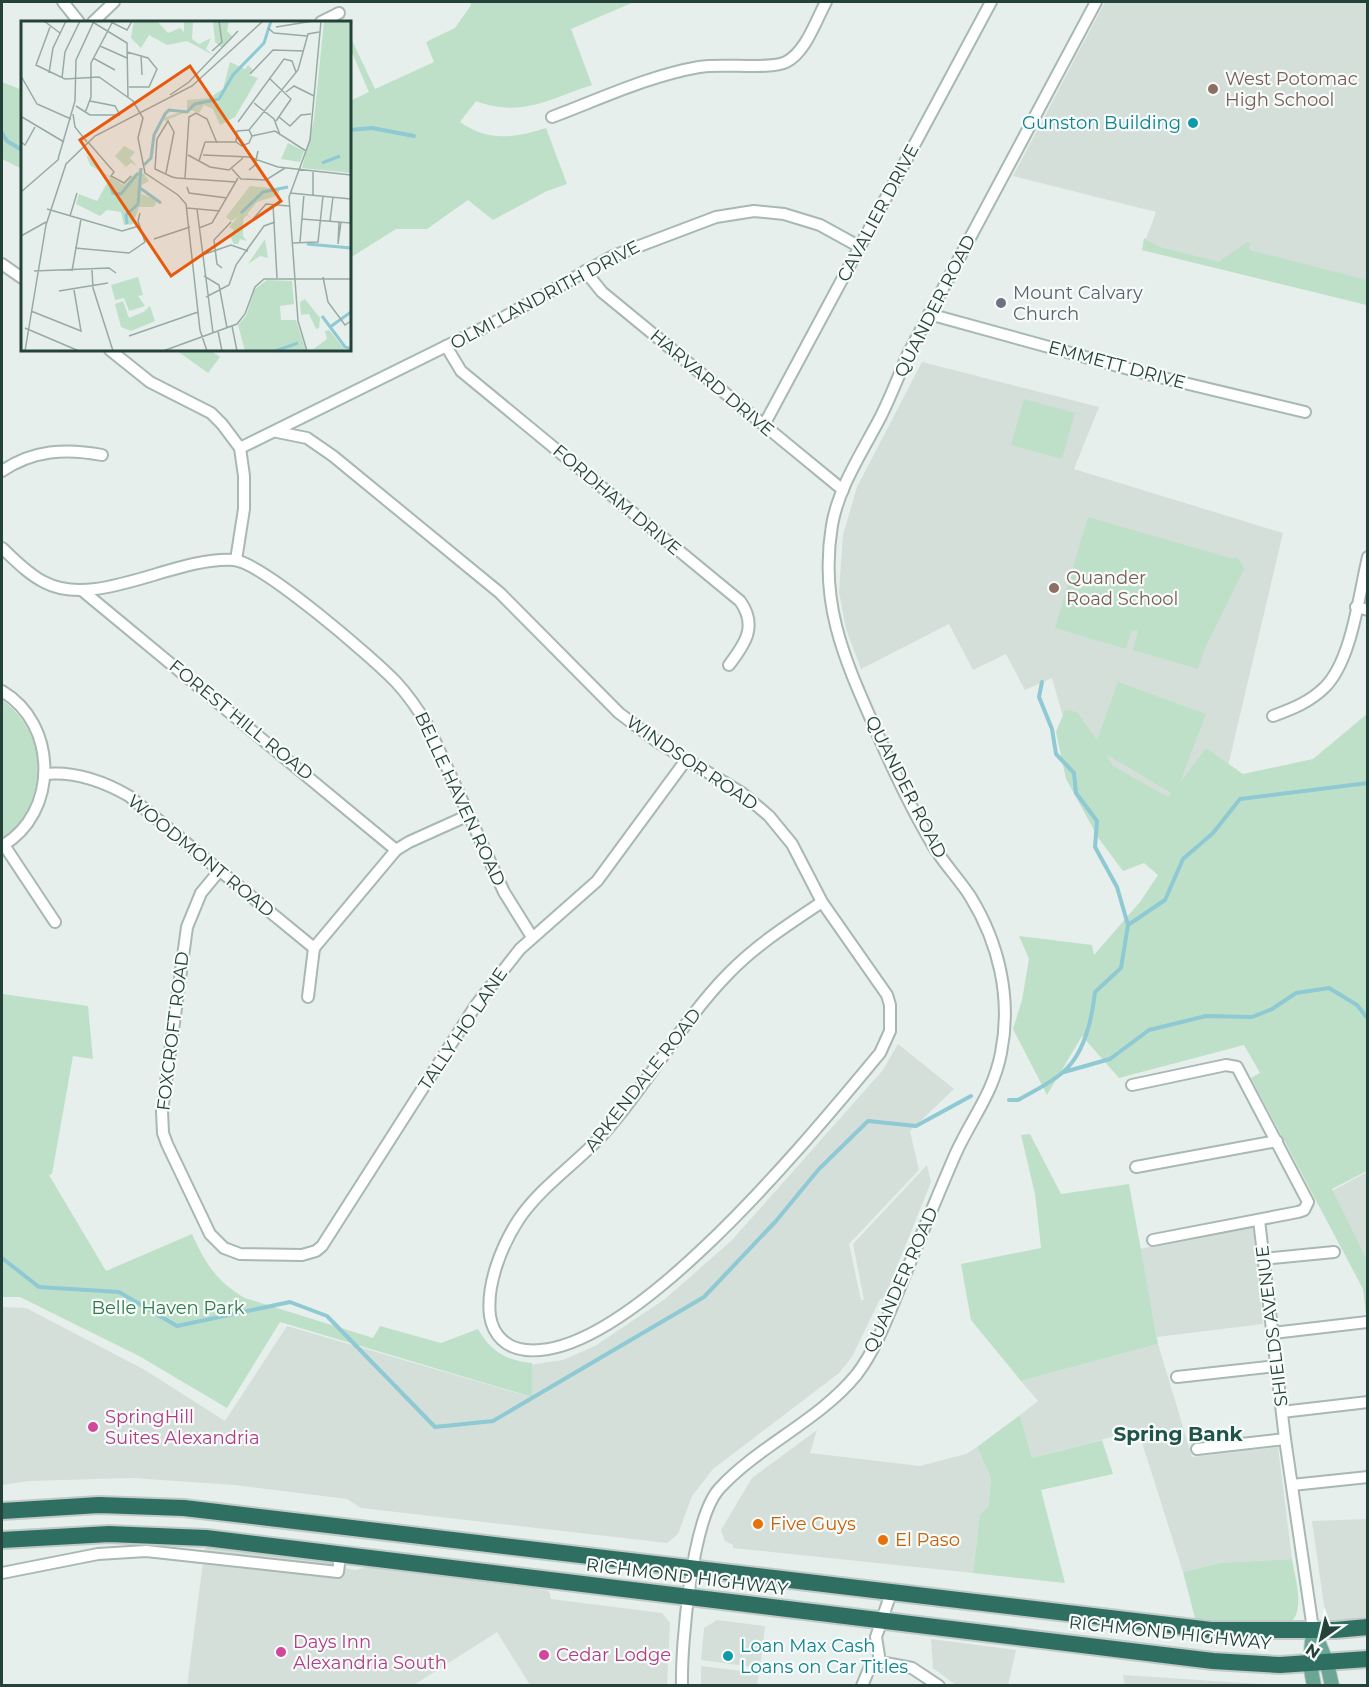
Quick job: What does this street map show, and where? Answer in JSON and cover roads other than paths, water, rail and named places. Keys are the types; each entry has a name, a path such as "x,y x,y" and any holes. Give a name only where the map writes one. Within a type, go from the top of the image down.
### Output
{"highway":[{"name":"RICHMOND HIGHWAY","path":"2,1511 99,1505 184,1508 282,1517 693,1570 1211,1630 1368,1627"},
{"name":"RICHMOND HIGHWAY","path":"2,1540 109,1534 206,1538 1213,1661 1310,1664 1368,1659"}],"main road":[{"path":"1313,1629 1328,1663 1332,1686"},
{"path":"1313,1629 1310,1664 1314,1686"}],"street":[{"path":"63,2 78,21"},
{"path":"94,21 114,2"},
{"path":"552,117 679,71 716,64 770,66 787,61 801,48 826,2"},
{"name":"CAVALIER DRIVE","path":"764,424 991,2"},
{"name":"QUANDER ROAD","path":"682,1686 693,1570 700,1525 716,1493 828,1402 860,1369 885,1324 957,1152 988,1096 1002,1045 1004,994 992,939 982,916 940,856 913,808 842,653 830,604 829,553 835,510 843,490 929,315 1096,2"},
{"path":"323,21 339,13"},
{"name":"OLMI LANDRITH DRIVE","path":"240,448 278,432 446,346 585,271 664,235 716,217 742,211 773,212 800,218 860,247"},
{"path":"2,264 21,277"},
{"name":"HARVARD DRIVE","path":"585,271 602,292 843,490"},
{"name":"EMMETT DRIVE","path":"929,315 1158,376 1305,412"},
{"name":"FORDHAM DRIVE","path":"446,346 461,371 740,601 749,617 749,633 746,643 729,665"},
{"path":"111,351 150,382 211,413 240,448 244,476 244,509 236,560"},
{"name":"WINDSOR ROAD","path":"278,432 307,438 333,456 500,593 619,713 686,760 742,793 769,816 804,863 822,902 887,995 891,1011 890,1031 880,1053 749,1205 701,1252 656,1288 595,1332 552,1349 521,1350 504,1342 498,1335 491,1317"},
{"path":"2,471 26,458 43,453 80,451 102,455"},
{"name":"BELLE HAVEN ROAD","path":"2,548 43,582 59,588 84,592 204,562 236,560 265,572 397,683 428,726 504,892 532,937"},
{"path":"1273,716 1304,703 1321,691 1334,676 1340,665 1368,556"},
{"name":"FOREST HILL ROAD","path":"84,592 376,831 396,850"},
{"path":"1356,607 1368,610"},
{"path":"2,691 14,698 37,732 43,748 45,774 41,798 34,813 21,831 3,845 55,922"},
{"name":"TALLY HO LANE","path":"268,1254 307,1254 322,1246 476,1005 499,973 532,937 597,881 686,760"},
{"name":"WOODMONT ROAD","path":"45,774 82,776 110,785 140,804 314,948"},
{"path":"308,997 314,948 396,850 469,815"},
{"name":"FOXCROFT ROAD","path":"220,870 201,894 187,927 161,1121 167,1144 214,1240 231,1252 268,1254"},
{"name":"ARKENDALE ROAD","path":"491,1317 490,1305 497,1265 509,1235 526,1210 608,1129 728,974 783,928 822,902"},
{"name":"SHIELDS AVENUE","path":"1132,1085 1233,1065 1242,1073 1308,1202 1304,1210 1259,1220 1285,1439 1313,1629"},
{"path":"1136,1167 1277,1141"},
{"path":"1153,1240 1259,1220"},
{"path":"1263,1259 1334,1252"},
{"path":"1273,1333 1367,1322"},
{"path":"1178,1377 1277,1365"},
{"path":"1282,1412 1368,1402"},
{"path":"1197,1449 1285,1439"},
{"path":"1292,1485 1368,1477"},
{"path":"2,1573 98,1554 146,1551 338,1572 340,1555"},
{"path":"880,1662 875,1642 891,1593"},
{"path":"862,1686 869,1669 880,1662 912,1668 939,1686"}],"waterway":[{"path":"351,130 372,128 414,136"},
{"path":"2,133 7,141 21,149"},
{"path":"1042,682 1039,697 1052,729 1056,754 1074,773 1076,793 1097,821 1095,847 1117,887 1128,925"},
{"path":"1009,1100 1018,1100 1040,1088 1070,1065 1086,1036 1095,992 1121,968 1128,925 1165,900 1183,859 1213,833 1240,799 1368,783"},
{"path":"1064,1072 1110,1059 1149,1030 1206,1016 1252,1017 1272,1009 1296,993 1329,988 1357,1005 1368,1019"},
{"path":"2,1258 39,1287 119,1292 177,1326 290,1302 327,1316 435,1427 493,1421 704,1297 776,1221 819,1169 868,1121 916,1126 971,1096"}],"place":[{"name":"West Potomac High School","path":"1213,89"},
{"name":"Gunston Building","path":"1193,123"},
{"name":"Mount Calvary Church","path":"1001,303"},
{"name":"Quander Road School","path":"1054,588"},
{"name":"SpringHill Suites Alexandria","path":"93,1427"},
{"name":"Five Guys","path":"758,1524"},
{"name":"El Paso","path":"883,1540"},
{"name":"Days Inn Alexandria South","path":"281,1652"},
{"name":"Cedar Lodge","path":"544,1655"},
{"name":"Loan Max Cash Loans on Car Titles","path":"728,1656"}],"district":[{"name":"Spring Bank","path":"1178,1434"}],"park label":[{"name":"Belle Haven Park","path":"168,1308"}]}
